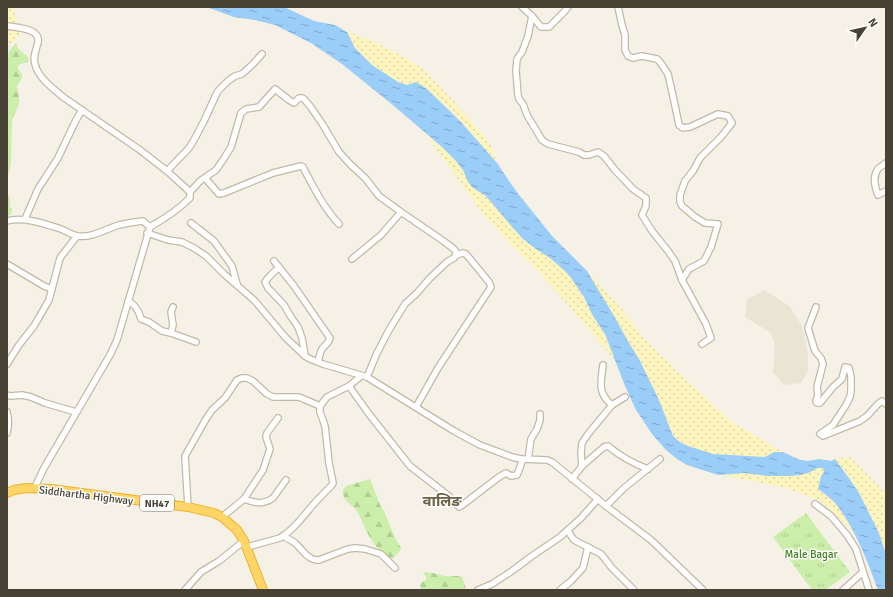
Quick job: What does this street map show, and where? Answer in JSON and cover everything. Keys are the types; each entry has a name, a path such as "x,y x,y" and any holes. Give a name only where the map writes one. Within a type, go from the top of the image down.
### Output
{"highway":[{"name":"Siddhartha Highway","path":"7,493 26,488 51,489 188,507 214,513 222,517 237,530 246,544 263,590"}],"street":[{"path":"522,7 542,27 548,27 568,7"},
{"path":"618,7 624,35 625,50 628,56 633,58 642,56 656,59 660,62 668,74 679,125 683,128 690,127 718,114 728,116 732,123 721,137 700,158 693,171 685,181 680,195 680,202 682,206 694,217 705,223 718,224 711,247 704,261 689,269 682,280"},
{"path":"532,16 528,36 522,52 517,59 516,71 519,99 542,140 548,144 579,152 584,155 598,152 608,160 615,170 633,189 646,198 646,206 642,215 652,231 675,261 682,280 706,324 711,338 702,344"},
{"path":"7,26 34,32 38,40 34,60 35,66 40,75 63,97 140,150 167,171 190,192"},
{"path":"167,171 189,148 204,122 218,91 231,78 242,74 252,66 262,54"},
{"path":"34,489 44,468 110,355 117,340 149,230 186,202 190,198 190,192 200,181 216,170 231,147 241,113 246,109 259,107 275,89 294,103 299,98 304,99 323,125 339,152 366,179 379,196 454,249 456,255"},
{"path":"25,220 38,189 58,158 82,110"},
{"path":"886,163 878,169 874,178 875,188 878,195 886,192"},
{"path":"204,178 219,194 273,173 301,166 306,170 317,194 333,218 339,224"},
{"path":"352,259 381,235 400,212"},
{"path":"7,221 13,219 25,220 60,229 77,236 91,235 119,225 143,221 149,230 168,240 182,242 194,248 206,256 255,301 305,356 318,362 364,377 480,446 512,457 549,461 651,540 703,590"},
{"path":"192,223 214,241 232,266 237,284"},
{"path":"8,362 34,326 49,300 60,258 77,236"},
{"path":"185,590 201,572 246,544 280,538 283,536 291,530 333,483 325,426 320,412 320,406 328,397 364,377 389,330 405,304 447,262 456,255 464,253 489,282 491,287 438,368 416,407"},
{"path":"274,261 294,286 330,338 329,342 319,355 318,362"},
{"path":"7,264 44,286 52,289"},
{"path":"279,267 265,282 268,288 284,305 301,332 305,356"},
{"path":"128,301 136,306 140,313 141,319 162,331 196,342"},
{"path":"816,307 808,328 815,351 821,358 823,364 817,387 817,403 820,403 833,387 842,379 845,367 849,368 851,377 850,397 846,405 833,425 820,434 823,436 860,421 882,401 886,404"},
{"path":"170,333 173,323 171,312 172,308"},
{"path":"603,365 602,393 606,400 612,405"},
{"path":"188,507 184,459 186,453 212,410 225,398 237,380 242,378 253,381 267,394 273,397 299,397 320,406"},
{"path":"349,386 377,425 410,466 450,498 458,507 506,473 511,476 517,475 526,459 531,439 537,430 540,414"},
{"path":"7,395 22,395 31,397 45,403 76,412"},
{"path":"582,466 582,443 612,405 625,397"},
{"path":"7,412 9,420 7,433"},
{"path":"222,517 244,499 263,470 270,449 266,437 267,433 278,418"},
{"path":"572,479 582,466 604,447 608,446 632,463 648,469"},
{"path":"606,506 624,488 660,459"},
{"path":"244,499 260,504 270,500 286,480"},
{"path":"478,590 492,584 512,572 568,531 598,499"},
{"path":"815,504 831,516 847,535 856,549 869,590"},
{"path":"568,531 574,540 601,554 612,568 634,590"},
{"path":"283,536 295,543 306,555 315,560 348,549 360,548 381,554 395,568"},
{"path":"560,590 583,568 588,547"},
{"path":"843,590 863,572"}],"shaded area":[{"path":"765,290 790,307 802,326 808,353 808,371 801,383 784,385 773,372 775,353 771,333 745,317 747,299"}],"green space":[{"path":"16,43 18,48 28,57 28,62 18,65 22,78 17,86 19,104 12,120 11,162 7,179 7,62 9,51"},
{"path":"7,192 12,210 11,214 8,216 7,216"},
{"path":"370,479 380,505 401,548 392,559 377,547 370,537 357,511 344,497 343,489 346,486"},
{"name":"Male Bagar","path":"806,513 850,572 825,590 812,590 773,537"},
{"path":"423,572 444,576 462,577 466,588 461,590 421,590 420,584 427,579"}],"sand":[{"path":"9,7 14,7 20,34 9,45 7,54 7,9"},
{"path":"347,32 371,40 401,55 423,69 485,137 492,147 497,163 469,130 438,99 416,82 407,85 398,82 372,65 355,48"},
{"path":"424,132 455,160 463,170 468,182 473,188 486,196 523,239 550,258 571,278 584,297 593,316 605,334 617,363 564,300 530,263 508,242 481,211"},
{"path":"587,271 620,307 646,341 682,376 733,423 783,452 774,452 765,457 713,454 681,443 673,436 659,400 639,359"},
{"path":"850,457 886,494 886,554 859,492 844,469 835,459"},
{"path":"818,468 823,468 824,472 821,476 818,489 834,502 853,532 821,501 786,488 721,475 746,473 787,476 803,474"}],"water":[{"path":"206,7 284,7 314,21 335,25 347,32 355,48 372,65 398,82 407,85 416,82 427,89 461,122 497,163 516,191 552,236 587,271 639,359 659,400 673,436 681,443 713,454 765,457 774,452 783,452 800,460 808,461 819,459 831,461 835,459 859,493 879,533 886,554 886,590 878,590 860,545 842,512 833,501 818,489 821,476 824,472 823,468 818,468 800,475 791,476 768,476 745,473 718,475 687,465 677,459 666,450 652,434 636,410 605,334 593,316 584,297 571,278 550,258 523,239 486,196 473,188 468,182 463,170 442,147 342,64 311,43 275,25 234,17"}],"district":[{"name":"वालिङ","path":"442,501"}]}
